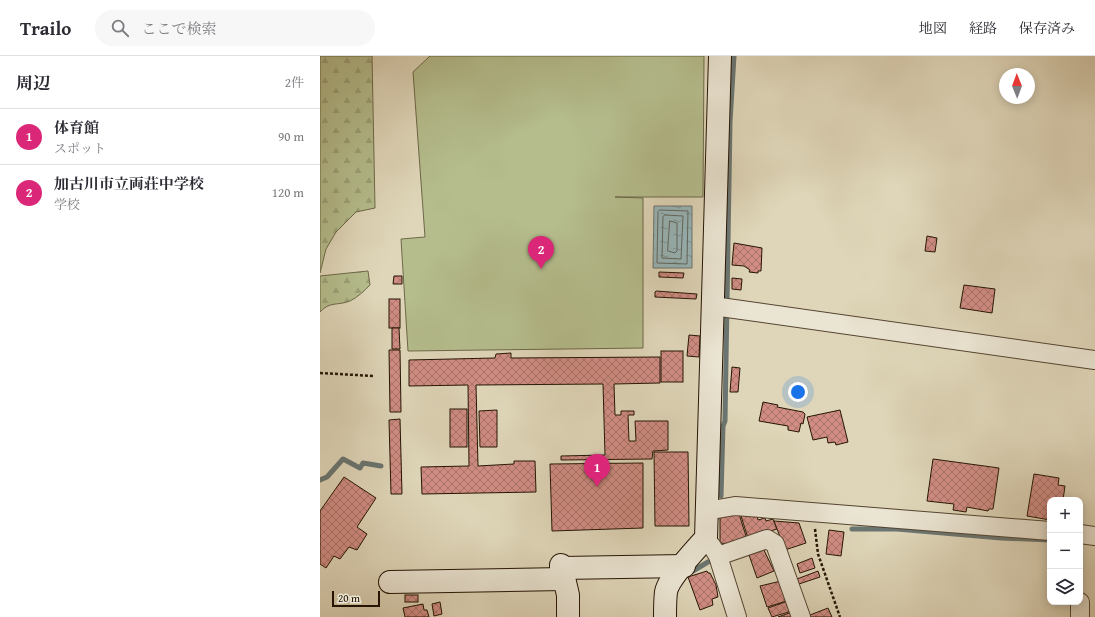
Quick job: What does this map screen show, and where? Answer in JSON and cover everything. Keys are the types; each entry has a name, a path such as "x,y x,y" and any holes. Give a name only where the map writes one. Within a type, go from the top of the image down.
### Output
{"street":[{"path":"720,56 706,538 718,556 737,617"},
{"path":"713,306 1095,360"},
{"path":"706,511 734,506 1047,531"},
{"path":"1083,534 1095,536"},
{"path":"665,617 666,591 672,577 684,566 706,538"},
{"path":"718,556 767,539 775,544 801,617"},
{"path":"390,582 562,570 684,566"},
{"path":"562,570 568,595 568,617"},
{"path":"1080,605 1080,617"}],"path":[{"path":"320,373 374,376"},
{"path":"812,512 818,554 840,617"}],"green space":[{"path":"320,56 372,56 375,208 356,212 336,232 326,249 320,273"},
{"path":"430,56 704,56 703,197 615,197 643,198 643,348 408,351 401,239 425,237 413,72"},
{"path":"368,271 370,285 361,294 350,301 327,306 320,312 320,276"}],"water":[{"path":"654,206 692,206 692,268 653,268"}],"building":[{"path":"927,236 937,238 935,252 925,251"},
{"path":"734,243 762,248 761,271 758,271 758,273 749,272 750,270 744,266 732,265"},
{"path":"659,272 684,273 683,278 659,277"},
{"path":"394,276 402,276 402,284 393,284"},
{"path":"732,278 742,279 741,290 732,289"},
{"path":"964,285 995,289 992,313 960,308"},
{"path":"655,292 697,294 696,299 655,297"},
{"path":"389,299 400,299 400,328 389,328"},
{"path":"392,328 399,328 400,349 392,349"},
{"path":"689,335 700,336 699,357 687,356"},
{"path":"389,350 400,350 401,412 390,412"},
{"path":"661,351 683,351 683,382 661,382"},
{"path":"511,353 511,358 660,357 660,383 614,384 615,415 621,415 621,411 634,411 634,415 628,415 629,441 636,441 635,421 668,421 668,450 653,451 652,459 561,460 561,456 605,455 603,384 476,385 478,466 514,464 514,461 535,461 536,492 422,494 421,467 469,466 468,385 409,386 409,360 495,358 496,354"},
{"path":"732,367 740,368 738,392 730,392"},
{"path":"763,402 778,405 777,407 803,412 805,414 803,424 801,423 799,432 788,430 788,426 759,421"},
{"path":"450,409 467,409 467,447 450,447"},
{"path":"497,410 497,447 480,447 479,411"},
{"path":"840,410 848,442 836,445 835,442 828,443 827,437 813,440 807,417"},
{"path":"400,419 402,494 391,494 389,420"},
{"path":"654,452 688,452 689,526 655,526"},
{"path":"933,459 999,468 993,509 989,509 988,511 967,507 966,512 953,510 954,504 927,501"},
{"path":"643,463 643,528 552,531 550,464"},
{"path":"1034,474 1059,478 1058,485 1065,486 1063,497 1047,497 1047,519 1027,516"},
{"path":"344,477 376,498 357,527 367,534 357,550 349,547 340,559 334,556 326,568 320,564 320,511"},
{"path":"738,511 747,539 730,544 720,543 720,516"},
{"path":"740,513 752,514 753,517 757,516 758,520 765,518 766,521 773,519 777,529 748,538"},
{"path":"774,521 799,523 806,543 785,550"},
{"path":"829,530 844,532 841,556 826,554"},
{"path":"762,546 774,571 757,578 748,552"},
{"path":"812,558 815,568 800,573 797,564"},
{"path":"707,571 710,573 716,585 718,597 712,599 713,605 700,610 688,577"},
{"path":"818,571 820,577 799,584 797,579"},
{"path":"781,581 787,601 767,607 760,586"},
{"path":"405,595 418,595 418,602 405,602"},
{"path":"788,601 792,611 772,617 768,608"},
{"path":"440,602 442,614 434,616 432,604"},
{"path":"423,604 424,610 427,610 429,617 405,617 403,608"},
{"path":"828,608 832,617 810,617 810,615"},
{"path":"792,612 794,617 778,617"}],"waterway":[{"path":"721,496 723,426 725,421 730,122 734,56"},
{"path":"320,480 327,477 343,459 360,468 363,463 381,466"},
{"path":"852,529 897,529 1001,538 1047,540"},
{"path":"688,574 708,562"}],"place":[{"name":"加古川市立両荘中学校","path":"541,269"},
{"name":"体育館","path":"597,487"}]}
